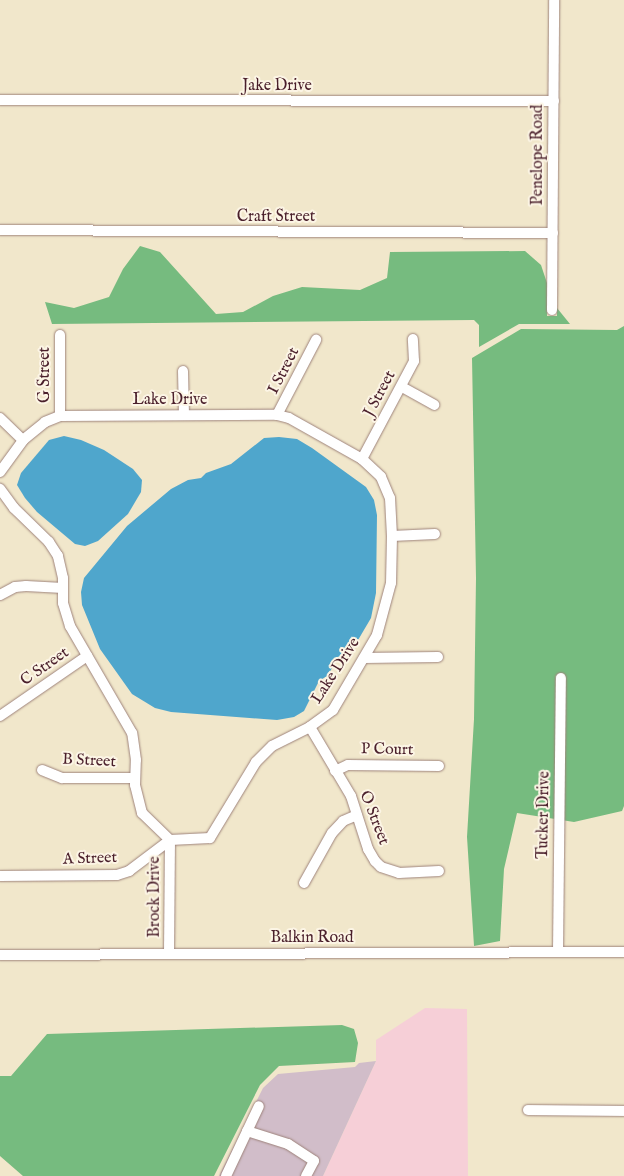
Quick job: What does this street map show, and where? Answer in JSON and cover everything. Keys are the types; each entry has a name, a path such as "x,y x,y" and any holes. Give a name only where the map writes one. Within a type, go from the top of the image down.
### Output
{"street":[{"name":"Penelope Road","path":"552,310 554,0"},
{"name":"Jake Drive","path":"0,100 554,101"},
{"name":"Craft Street","path":"0,230 553,233"},
{"name":"G Street","path":"60,335 60,416"},
{"name":"J Street","path":"362,459 414,361 413,339"},
{"name":"I Street","path":"277,415 316,340"},
{"path":"183,371 184,415"},
{"path":"402,386 434,405"},
{"name":"Lake Drive","path":"0,472 23,440 45,422 60,416 277,415 289,418 362,459 381,477 388,489 392,536 387,604 377,635 333,710 310,727 272,746 256,762 210,838 170,840"},
{"path":"0,418 23,440"},
{"path":"0,489 14,508 54,548 62,570 66,616 86,656 132,733 136,760 135,778 137,799 142,813 170,840"},
{"path":"392,536 435,534"},
{"path":"0,595 15,587 26,586 63,588"},
{"name":"C Street","path":"0,716 86,656"},
{"path":"364,658 438,657"},
{"name":"Tucker Drive","path":"558,952 561,678"},
{"name":"O Street","path":"310,727 351,796 368,849 381,867 399,873 439,871"},
{"name":"P Court","path":"335,771 348,765 439,766"},
{"name":"B Street","path":"42,770 62,778 135,778"},
{"path":"304,883 332,833 343,821 357,815"},
{"name":"A Street","path":"0,876 117,875 128,871 170,840"},
{"name":"Brock Drive","path":"169,954 170,840"},
{"name":"Balkin Road","path":"0,955 624,952"},
{"path":"226,1176 259,1106"},
{"path":"528,1110 624,1110"},
{"path":"247,1131 288,1144 314,1161 306,1176"}],"shaded area":[{"path":"425,1008 467,1009 468,1176 323,1176 376,1061 376,1040"},
{"path":"376,1061 323,1176 219,1176 263,1088 278,1074 355,1067 359,1063"}],"green space":[{"path":"140,246 160,252 216,314 243,312 273,296 302,287 360,290 387,278 390,252 525,251 541,265 547,283 547,316 557,316 557,308 570,324 519,324 479,347 479,325 474,320 52,324 45,302 74,308 109,297 123,269"},
{"path":"624,326 624,806 622,811 574,822 517,813 504,869 500,941 474,946 467,837 474,719 476,578 472,358 521,329 617,330"},
{"path":"342,1025 354,1029 358,1043 355,1062 279,1066 260,1085 214,1176 23,1176 0,1156 0,1076 11,1076 47,1034"}],"water":[{"path":"64,436 81,440 104,450 133,469 142,480 141,492 128,514 98,541 85,546 75,544 37,512 25,498 17,485 21,473 49,440"},
{"path":"279,437 297,439 312,448 366,487 374,500 377,515 376,593 371,618 351,652 341,654 327,676 319,681 304,711 294,717 277,720 171,712 155,708 132,694 100,649 82,605 81,592 84,578 127,526 171,489 188,480 201,478 206,473 231,464 264,438"}]}
